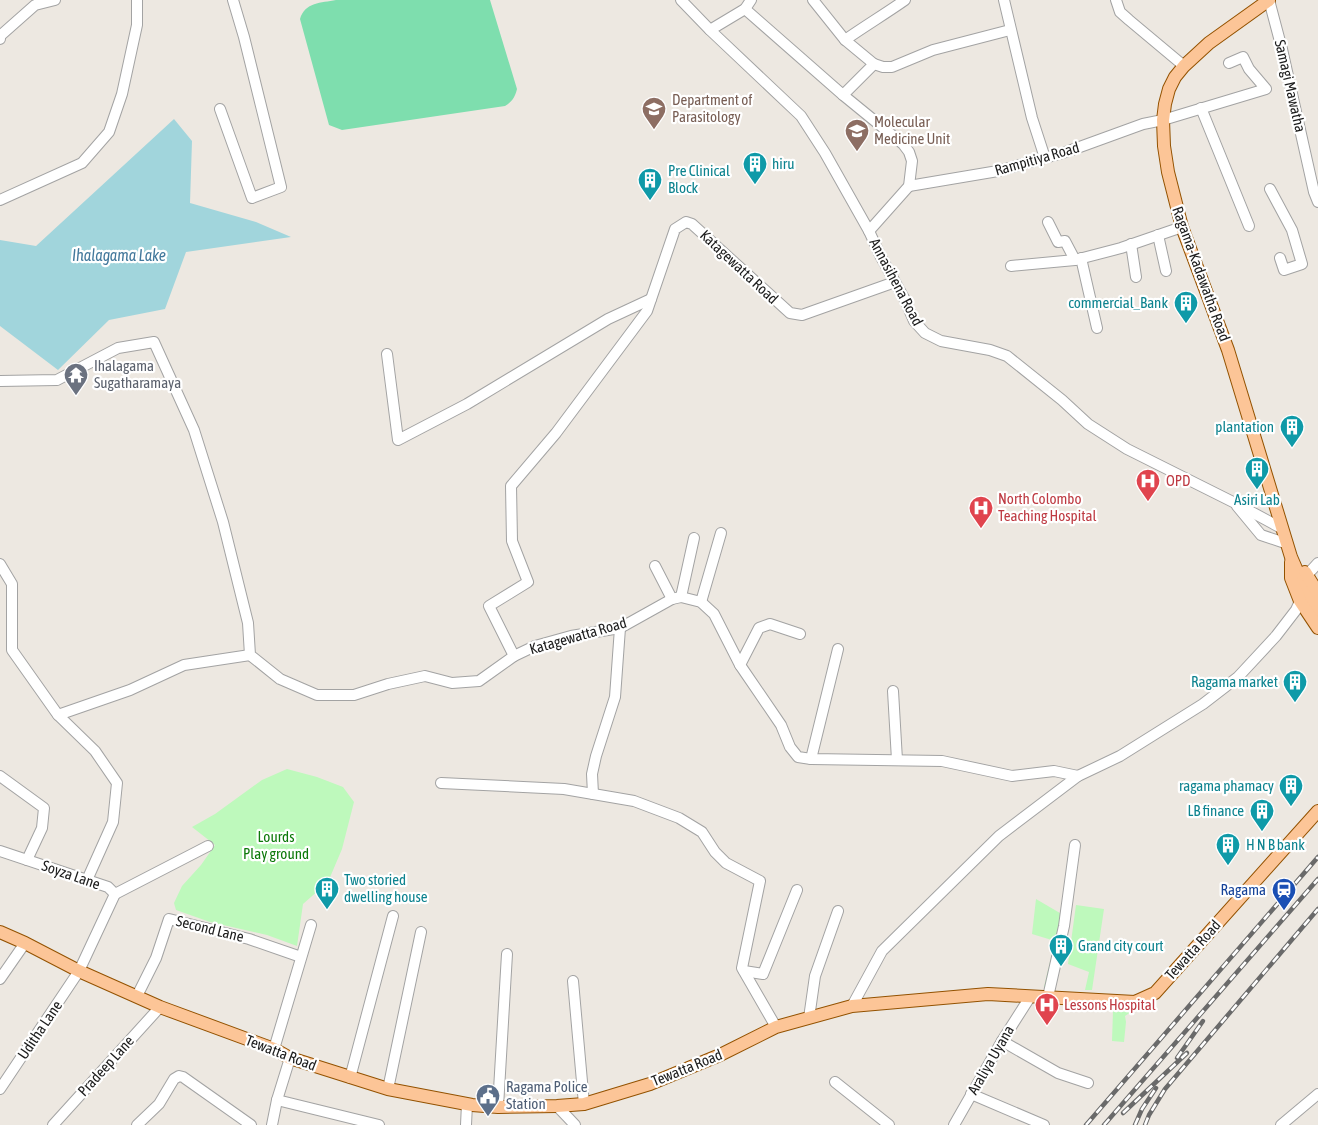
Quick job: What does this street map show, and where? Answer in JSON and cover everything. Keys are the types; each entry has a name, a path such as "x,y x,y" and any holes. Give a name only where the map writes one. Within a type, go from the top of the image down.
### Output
{"main road":[{"name":"Ragama-Kadawatha Road","path":"1269,0 1209,43 1175,77 1165,104 1163,120 1164,146 1168,172 1182,227 1228,350 1291,557"},
{"path":"1291,557 1299,564 1318,594"},
{"path":"1291,557 1290,578 1300,601 1318,628"},
{"path":"1291,557 1304,587 1318,611"},
{"name":"Tewatta Road","path":"0,932 79,971 160,1007 274,1049 290,1058 350,1078 388,1089 467,1104 498,1107 584,1104 650,1084 720,1055 776,1027 852,1006 988,994 1135,1002 1155,993 1318,811"}],"street":[{"path":"0,39 0,36 35,5 55,0"},
{"path":"0,200 82,163 109,132 122,94 138,26 136,0"},
{"path":"220,109 252,198 281,187 233,0"},
{"name":"Annasihena Road","path":"682,0 710,30 801,116 869,231 914,321 924,333 941,341 990,350 1007,356 1062,400 1088,424 1126,449 1283,529"},
{"path":"813,0 845,40 874,64 883,67 892,67 933,50 1010,30"},
{"path":"845,40 866,24 878,19 905,0"},
{"path":"1004,0 1032,118 1046,158"},
{"path":"1116,0 1120,12 1184,66"},
{"name":"Samagi Mawatha","path":"1269,0 1314,192 1318,202"},
{"path":"710,30 748,4 844,94 910,152 912,160 909,186 869,231"},
{"name":"Rampitiya Road","path":"909,186 998,171 1046,158 1143,124 1163,120 1266,89 1249,69 1243,57 1229,63"},
{"path":"844,94 874,64"},
{"path":"1201,108 1249,226"},
{"path":"1270,189 1292,230 1302,264 1284,270 1280,258"},
{"name":"Katagewatta Road","path":"677,598 620,628 571,636 535,646 514,656 489,606 528,582 512,541 511,486 556,433 647,311 675,229 686,222 692,224 790,313 802,315 895,282"},
{"path":"1048,222 1058,242 1065,241 1078,259 1097,328"},
{"path":"1011,266 1078,259 1182,227"},
{"path":"1158,235 1166,271"},
{"path":"1131,244 1136,277"},
{"path":"387,354 398,440 467,404 608,319 651,299"},
{"path":"0,381 57,380 118,348 154,342 194,430 223,522 248,623 250,655"},
{"name":"Annasihena Road","path":"1235,503 1261,535 1287,542"},
{"path":"701,602 720,533"},
{"path":"677,598 694,538"},
{"path":"1307,575 1318,563"},
{"path":"0,564 12,584 12,650 58,715 95,751 116,783 113,822 87,880"},
{"path":"655,566 677,598 701,602 714,614 740,665 781,725 790,747 798,757 810,760 942,761 1012,776 1054,771 1078,776"},
{"path":"852,1006 882,951 999,836 1078,776 1120,756 1204,704 1238,677 1276,636 1296,610 1300,601"},
{"path":"740,665 759,628 770,624 800,634"},
{"path":"593,794 592,774 596,756 615,696 620,628"},
{"path":"810,760 838,649"},
{"path":"58,715 130,690 184,665 250,655 280,679 317,695 354,695 388,684 425,676 452,683 479,681 514,656"},
{"path":"893,691 897,760"},
{"path":"0,776 44,808 42,828 27,860"},
{"path":"441,783 564,790 634,801 680,818 702,832 715,852 726,863 760,881 742,968 776,1027"},
{"path":"1048,997 1064,926 1075,845"},
{"path":"115,894 208,846"},
{"name":"Soyza Lane","path":"0,851 108,887 115,894 79,971"},
{"path":"744,971 763,974 796,890"},
{"path":"809,1018 815,976 838,911"},
{"path":"350,1078 393,916"},
{"name":"Second Lane","path":"137,996 156,958 169,919 249,939 302,957"},
{"path":"274,1049 311,925"},
{"path":"388,1089 421,932"},
{"path":"0,979 25,943"},
{"path":"498,1107 507,954"},
{"name":"Uditha Lane","path":"0,1089 79,971"},
{"path":"573,980 584,1104"},
{"name":"Araliya Uyana","path":"954,1125 1030,996"},
{"name":"Pradeep Lane","path":"52,1125 160,1007"},
{"path":"1002,1041 1058,1073 1088,1084"},
{"path":"272,1125 277,1100 290,1058"},
{"path":"137,1125 159,1104 174,1079 179,1076 251,1125"},
{"path":"836,1082 889,1125"},
{"path":"971,1094 1044,1125"},
{"path":"1281,1125 1318,1094"},
{"path":"277,1100 379,1125"},
{"path":"466,1125 467,1104"},
{"path":"557,1106 575,1125"}],"green space":[{"path":"336,0 490,0 517,89 514,97 505,106 342,130 329,125 300,19 302,13 310,6"},
{"name":"Lourds Play ground","path":"287,769 317,777 343,787 354,802 342,849 328,882 303,904 297,946 267,935 210,922 176,910 174,903 182,886 201,865 215,845 192,827 215,814 262,780"},
{"path":"1036,899 1065,916 1048,987 1044,987 1055,941 1032,934"},
{"path":"1076,905 1104,909 1092,990 1085,990 1089,972 1068,964"},
{"path":"1115,1006 1129,1008 1131,1012 1125,1016 1124,1042 1112,1041 1113,1011 1115,1011"}],"water":[{"name":"Ihalagama Lake","path":"174,119 192,141 190,203 256,222 291,237 186,252 165,309 109,320 58,370 0,326 0,240 36,246"}],"railway":[{"path":"1086,1125 1318,857"},
{"path":"1104,1125 1318,879"},
{"path":"1145,1125 1165,1089 1318,909"},
{"path":"1177,1058 1203,1021"},
{"path":"1123,1113 1187,1053"},
{"path":"1135,1125 1142,1109 1156,1088"}],"place":[{"name":"Department of Parasitology","path":"654,130"},
{"name":"Molecular Medicine Unit","path":"857,152"},
{"name":"hiru","path":"755,185"},
{"name":"Pre Clinical Block","path":"650,201"},
{"name":"commercial_Bank","path":"1186,324"},
{"name":"Ihalagama Sugatharamaya","path":"76,396"},
{"name":"plantation","path":"1292,448"},
{"name":"Asiri Lab","path":"1257,490"},
{"name":"OPD","path":"1148,502"},
{"name":"North Colombo Teaching Hospital","path":"981,529"},
{"name":"Ragama market","path":"1295,703"},
{"name":"ragama phamacy","path":"1291,807"},
{"name":"LB finance","path":"1262,832"},
{"name":"H N B bank","path":"1228,866"},
{"name":"Two storied dwelling house","path":"327,910"},
{"name":"Ragama","path":"1284,911"},
{"name":"Grand city court","path":"1061,967"},
{"name":"Lessons Hospital","path":"1047,1026"},
{"name":"Ragama Police Station","path":"488,1117"}]}
